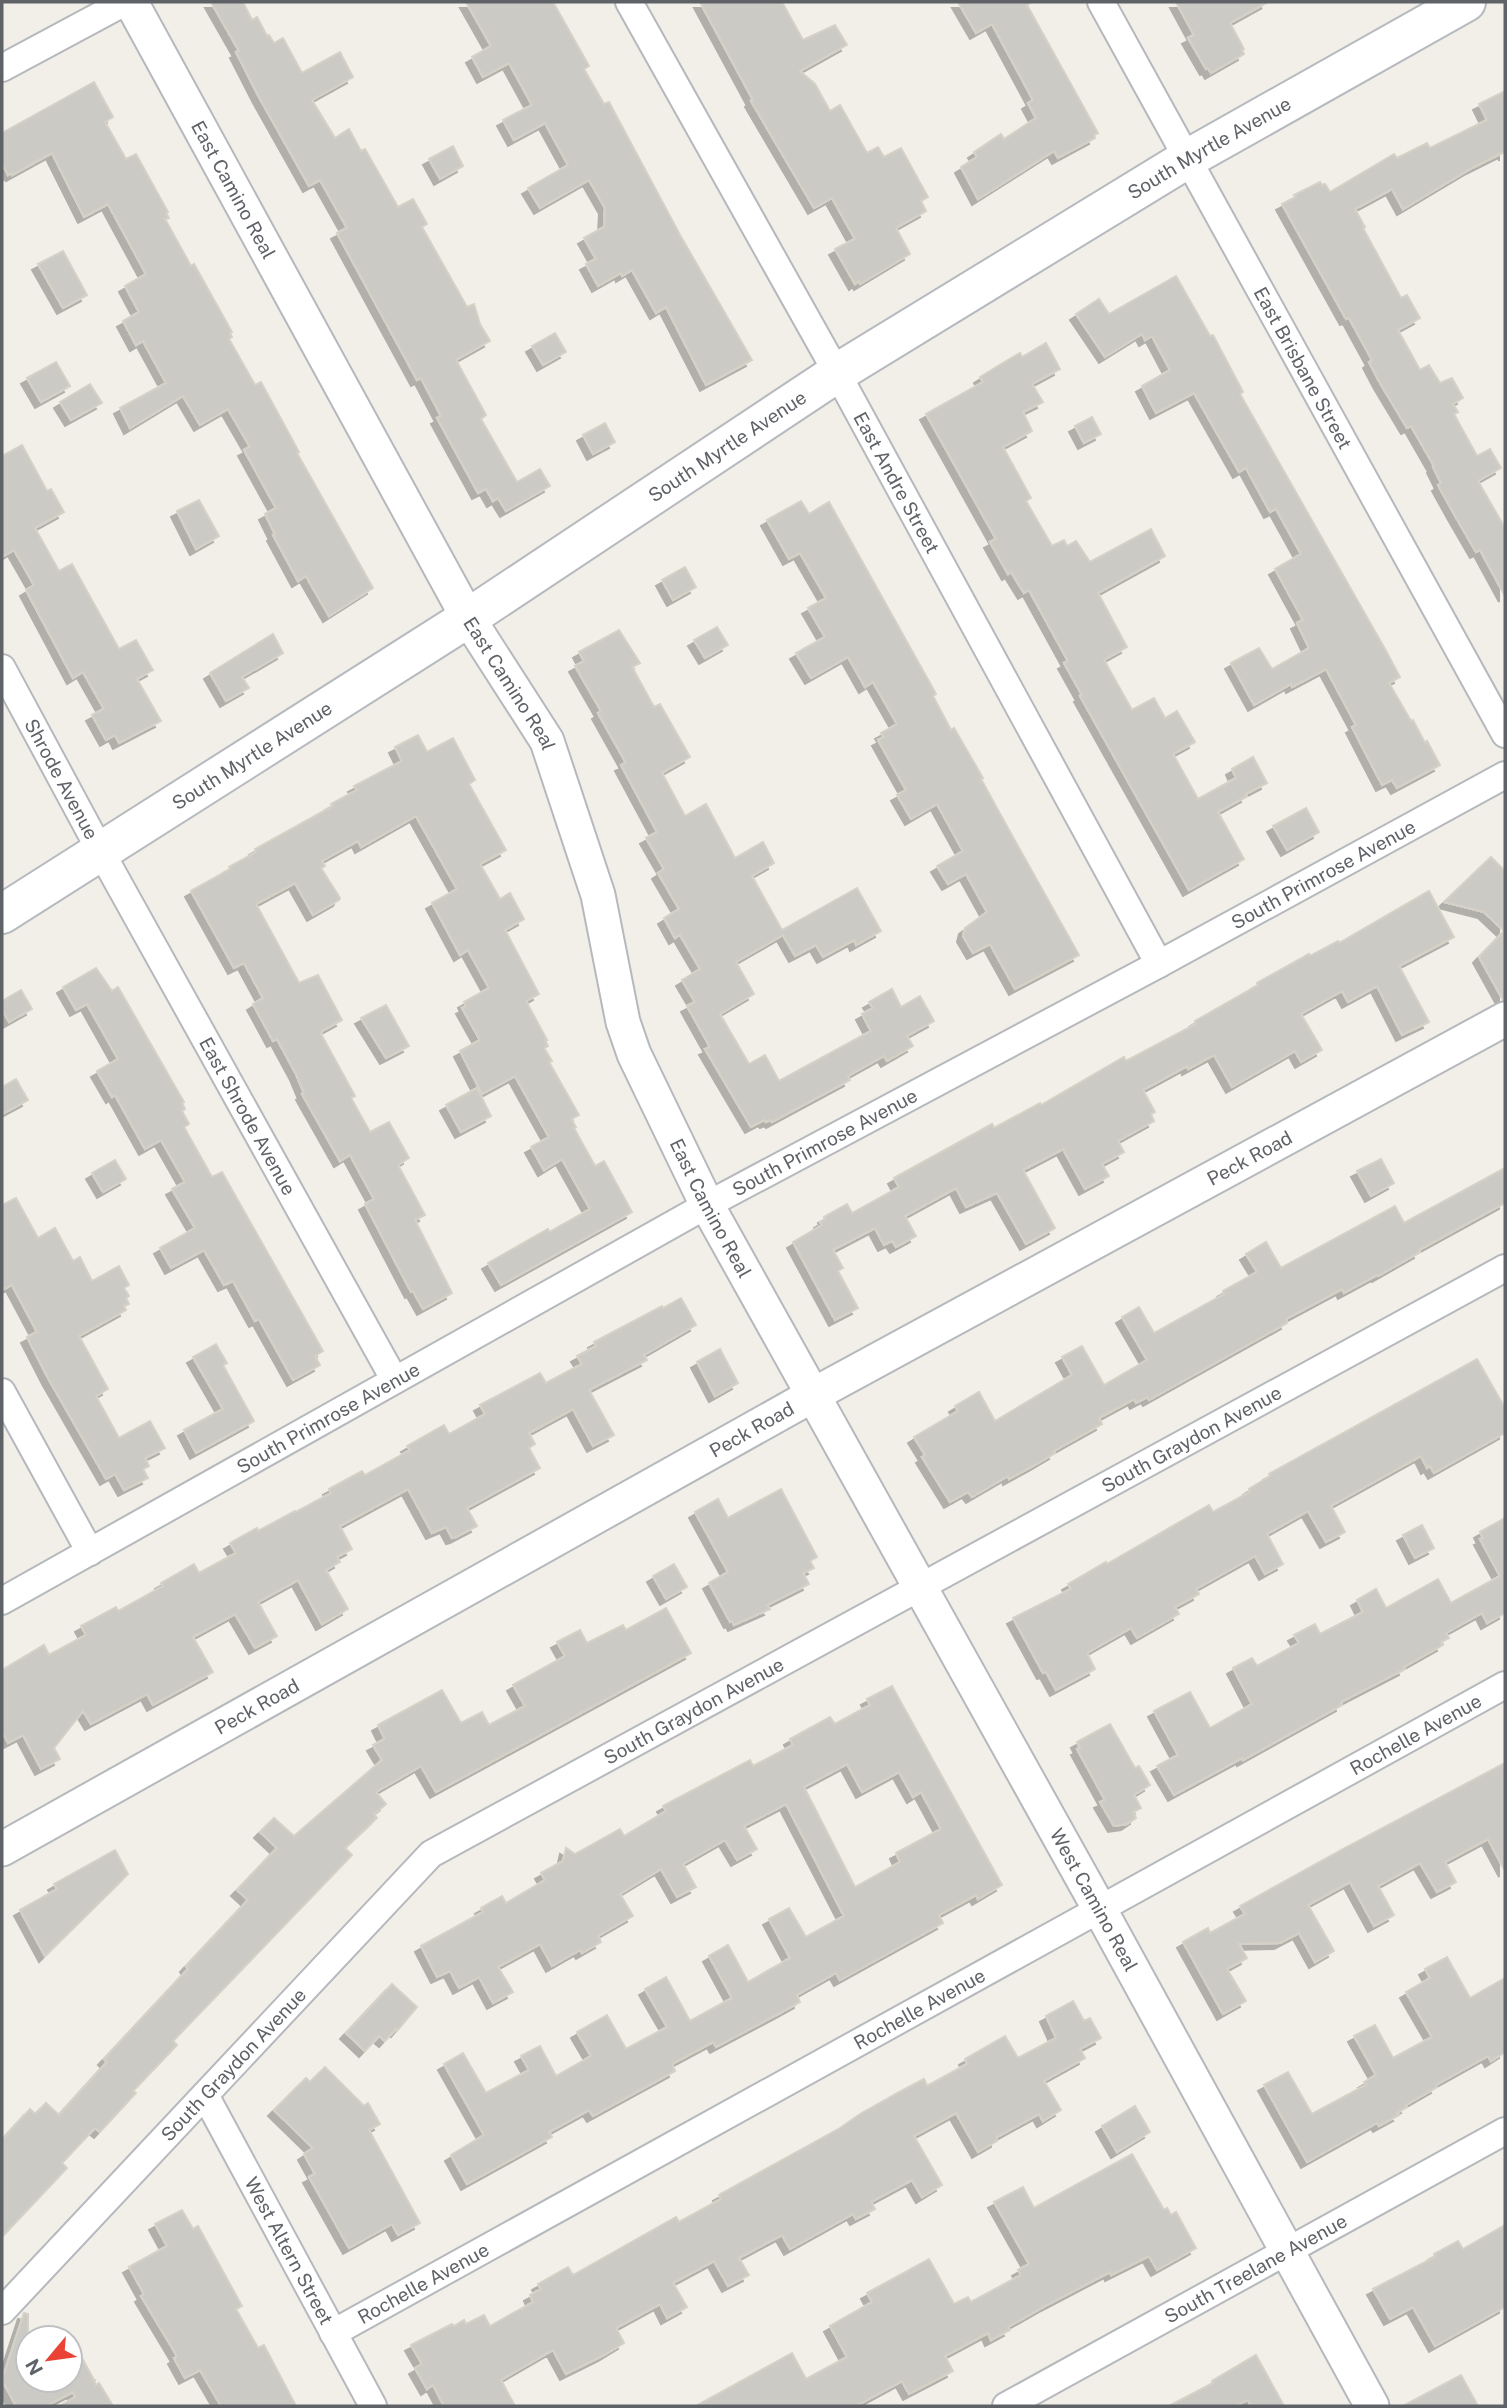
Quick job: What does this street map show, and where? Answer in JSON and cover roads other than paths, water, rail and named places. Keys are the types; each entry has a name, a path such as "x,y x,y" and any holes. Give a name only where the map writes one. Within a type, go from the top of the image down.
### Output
{"main road":[{"name":"South Myrtle Avenue","path":"2,914 468,618 837,373 1187,159 1466,2"}],"street":[{"path":"2,68 125,2"},
{"name":"East Camino Real","path":"131,2 468,618 547,741 598,895 618,1001 630,1043 707,1205 813,1395"},
{"name":"East Andre Street","path":"629,2 837,373 1158,964"},
{"name":"East Brisbane Street","path":"1101,2 1505,734"},
{"name":"Shrode Avenue","path":"2,668 101,852"},
{"name":"South Primrose Avenue","path":"2,1601 707,1205 1505,775"},
{"name":"East Shrode Avenue","path":"101,852 394,1379"},
{"name":"Peck Road","path":"2,1849 813,1395 1505,1019"},
{"name":"South Graydon Avenue","path":"2,2311 431,1854 1505,1268"},
{"path":"2,1392 90,1552"},
{"name":"West Camino Real","path":"813,1395 1373,2406"},
{"name":"Rochelle Avenue","path":"333,2333 1505,1685"},
{"name":"West Altern Street","path":"205,2095 373,2406"},
{"name":"South Treelane Avenue","path":"1006,2406 1505,2131"}]}
